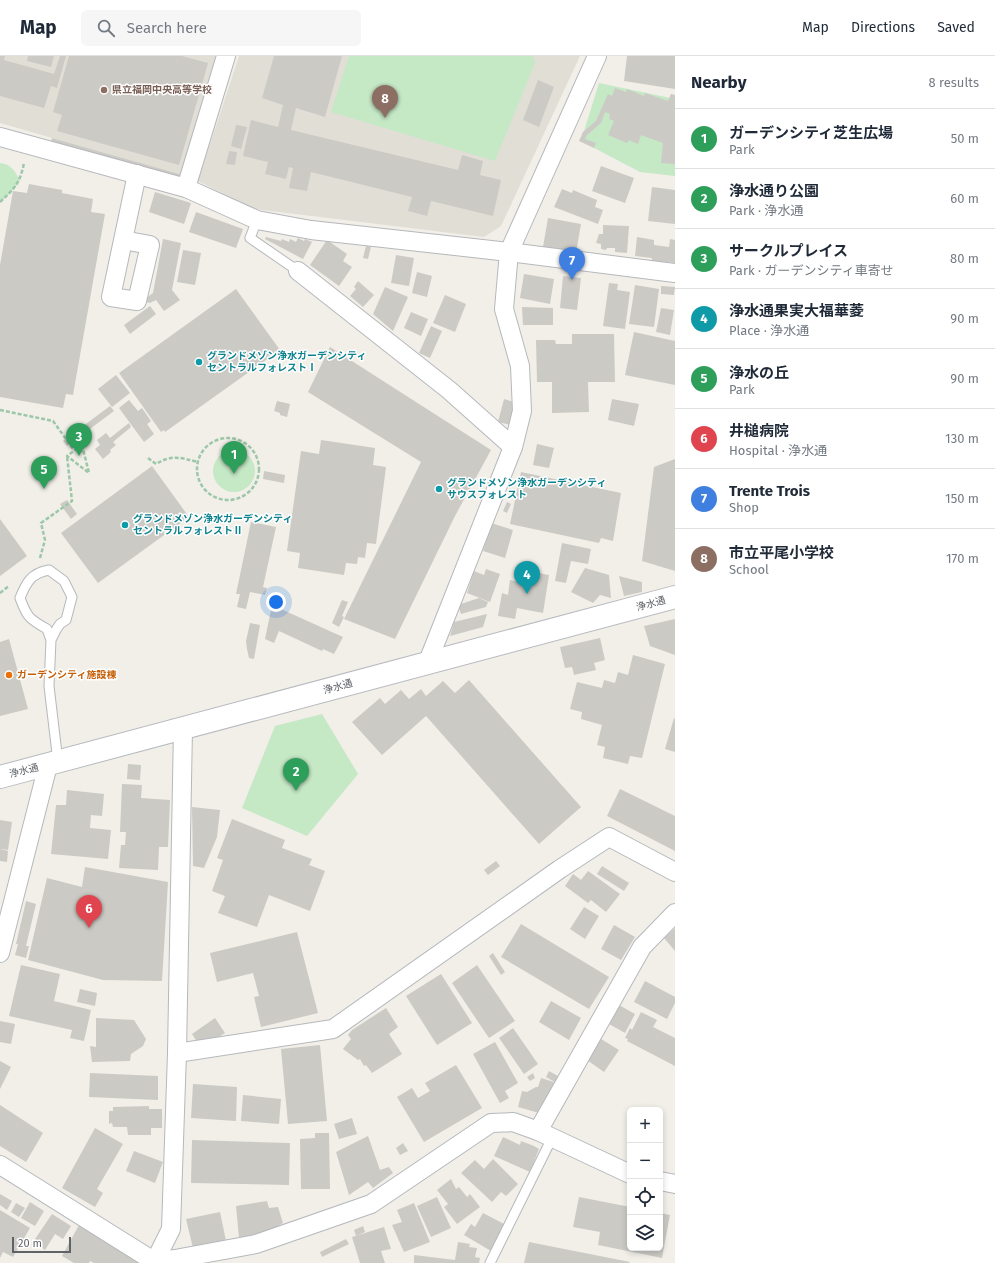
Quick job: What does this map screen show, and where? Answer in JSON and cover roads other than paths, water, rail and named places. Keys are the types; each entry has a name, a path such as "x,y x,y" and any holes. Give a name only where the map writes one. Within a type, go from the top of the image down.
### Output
{"street":[{"path":"186,188 226,56"},
{"path":"427,664 513,447 522,412 520,366 504,309 509,252 597,56"},
{"path":"0,137 186,188 257,220 311,230 509,252 675,273"},
{"path":"123,240 137,174"},
{"path":"298,271 449,390 513,447"},
{"name":"浄水通","path":"0,777 675,597"},
{"path":"175,1261 171,1226 183,728"},
{"path":"0,953 53,763"},
{"path":"176,1053 333,1029 560,869 609,837 675,872"},
{"path":"545,1134 642,947 675,913"},
{"path":"0,1165 155,1262 175,1261 256,1244 371,1204 491,1123 513,1122 545,1134 627,1173"},
{"path":"663,1182 675,1184"},
{"path":"155,1262 171,1229 171,1226"}],"lane":[{"path":"257,220 250,238 298,271"},
{"path":"51,640 56,630 66,620 72,597 64,581 48,570 40,571 32,577 20,598 25,612 32,621 47,629 51,640 49,686 53,763"},
{"path":"490,1263 545,1134"}],"place":[{"name":"県立福岡中央高等学校","path":"104,90"},
{"name":"市立平尾小学校","path":"385,118"},
{"name":"Trente Trois","path":"572,280"},
{"name":"グランドメゾン浄水ガーデンシティ セントラルフォレストⅠ","path":"199,362"},
{"name":"サークルプレイス","path":"79,456"},
{"name":"ガーデンシティ芝生広場","path":"234,474"},
{"name":"浄水の丘","path":"44,489"},
{"name":"グランドメゾン浄水ガーデンシティ サウスフォレスト","path":"439,489"},
{"name":"グランドメゾン浄水ガーデンシティ セントラルフォレストⅡ","path":"125,525"},
{"name":"浄水通果実大福華菱","path":"527,594"},
{"name":"ガーデンシティ施設棟","path":"9,675"},
{"name":"浄水通り公園","path":"296,791"},
{"name":"井槌病院","path":"89,928"}]}
